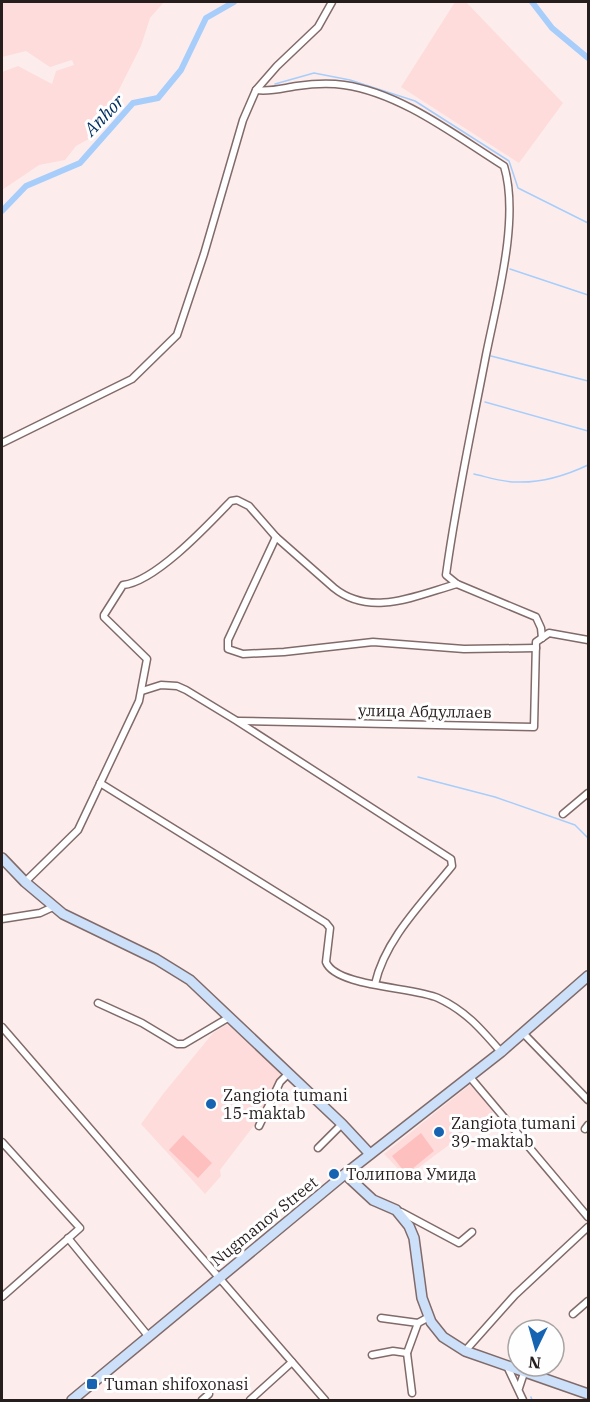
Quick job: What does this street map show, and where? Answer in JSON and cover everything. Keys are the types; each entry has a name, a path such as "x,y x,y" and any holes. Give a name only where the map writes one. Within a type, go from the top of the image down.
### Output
{"street":[{"path":"2,443 132,379 177,335 204,254 243,120 256,90 277,66 318,27 332,2"},
{"path":"256,90 270,92 298,86 342,85 363,89 407,106 504,166 508,178 511,215 446,575 458,584 536,617 542,638"},
{"path":"25,882 78,830 139,701 147,663 145,655 104,617 123,585 141,580 158,569 234,500 249,506 276,537 334,588 354,600 370,603 395,602 458,584"},
{"path":"276,537 228,640 228,649 243,654 373,642 464,649 536,648 536,642 549,633 588,640"},
{"name":"улица Абдуллаев","path":"237,721 534,727 536,648"},
{"path":"142,690 161,685 177,686 237,721 451,859 452,866 401,931 379,967 375,984"},
{"path":"100,783 326,923 330,928 326,959 329,968 342,976 436,997 470,1017 501,1052"},
{"path":"563,814 588,793"},
{"path":"2,858 53,907 178,971 370,1154"},
{"path":"2,919 40,913 53,907"},
{"name":"Nugmanov Street","path":"74,1400 345,1174 501,1052 588,976"},
{"path":"98,1003 142,1023 177,1044 184,1044 228,1018"},
{"path":"2,1027 325,1401"},
{"path":"523,1033 588,1100"},
{"path":"260,1126 280,1082 288,1074"},
{"path":"469,1076 588,1217"},
{"path":"318,1148 342,1125"},
{"path":"2,1142 80,1228 2,1297"},
{"path":"345,1174 368,1197 459,1243 472,1232"},
{"path":"396,1210 413,1233 419,1287 429,1317 439,1334 451,1344 465,1351 506,1365"},
{"path":"465,1351 515,1296 588,1227"},
{"path":"68,1238 149,1337"},
{"path":"573,1314 588,1301"},
{"path":"381,1318 418,1323 429,1317"},
{"path":"412,1393 407,1353 418,1323"},
{"path":"372,1355 407,1353"},
{"path":"250,1401 292,1362"},
{"path":"513,1378 524,1401"},
{"path":"519,1388 522,1378"},
{"path":"539,1378 588,1394"},
{"path":"202,1401 209,1395"}],"shaded area":[{"path":"2,2 164,2 150,18 141,46 96,135 76,146 65,160 39,165 2,190 2,72 18,66 52,84 56,71 74,65 72,60 50,67 26,51 2,57"},
{"path":"455,2 466,2 563,103 519,163 401,87"},
{"name":"Zangiota tumani 15-maktab","path":"227,1024 283,1075 262,1115 220,1170 221,1176 205,1194 141,1124 213,1033"},
{"name":"Zangiota tumani 39-maktab","path":"471,1084 493,1112 406,1177 384,1154"},
{"path":"421,1133 434,1151 406,1174 392,1156"},
{"path":"183,1135 212,1163 198,1178 169,1150"}],"waterway":[{"name":"Anhor","path":"2,211 26,186 80,163 133,103 158,98 181,70 206,18 234,2"},
{"name":"Anhor","path":"532,2 552,28 588,58"},
{"path":"275,84 314,73 350,80 415,101 509,161 518,188 588,223"},
{"path":"510,269 588,295"},
{"path":"491,356 588,381"},
{"path":"485,402 588,431"},
{"path":"474,474 505,481 525,482 553,478 588,465"},
{"path":"418,777 495,797 575,825 588,838"}],"place":[{"name":"Zangiota tumani 15-maktab","path":"211,1104"},
{"name":"Zangiota tumani 39-maktab","path":"439,1132"},
{"name":"Толипова Умида","path":"334,1174"},
{"name":"Tuman shifoxonasi","path":"92,1384"}]}
